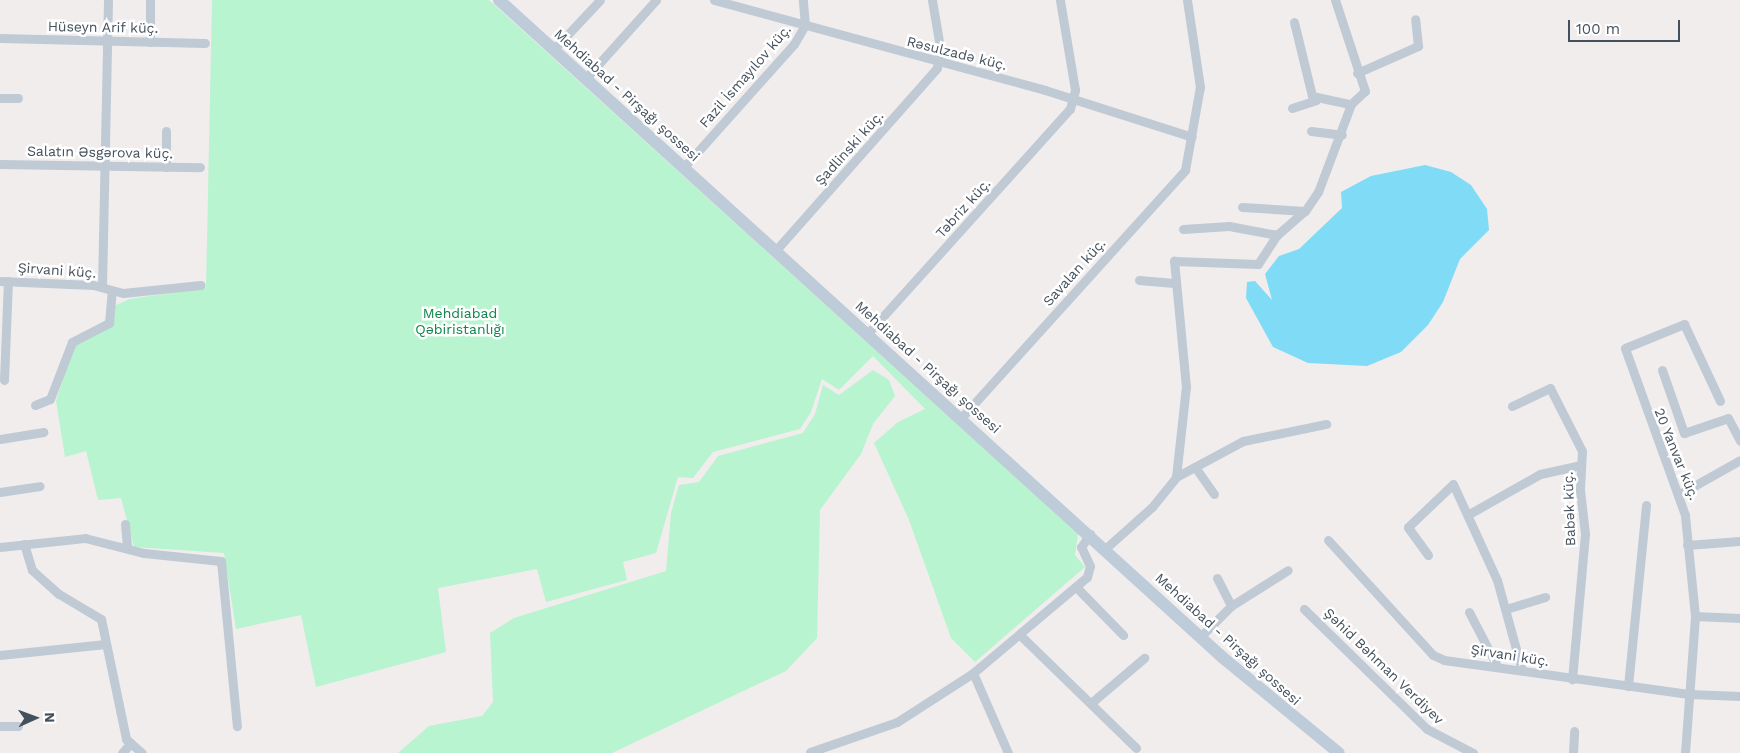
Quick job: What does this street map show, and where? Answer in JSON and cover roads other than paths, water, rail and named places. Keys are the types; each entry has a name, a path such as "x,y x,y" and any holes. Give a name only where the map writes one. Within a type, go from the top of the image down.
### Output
{"main road":[{"name":"Mehdiabad - Pirşağı şossesi","path":"499,0 962,417 1200,636 1339,753"}],"street":[{"path":"102,287 108,0"},
{"path":"150,0 150,42"},
{"path":"554,49 600,0"},
{"path":"586,78 656,0"},
{"name":"Rəsulzadə küç.","path":"714,0 1074,100 1192,137"},
{"path":"803,0 805,25"},
{"path":"932,0 940,62"},
{"path":"1060,0 1074,100"},
{"name":"Savalan küç.","path":"962,417 1185,170 1200,87 1187,0"},
{"path":"1176,477 1186,387 1174,283 1177,259 1253,266 1277,235 1305,211 1328,175 1351,104 1365,91 1357,72 1335,0"},
{"path":"1357,72 1418,46 1415,19"},
{"path":"1294,22 1308,88 1316,100"},
{"name":"Fazil İsmayılov küç.","path":"684,167 794,44 805,25"},
{"name":"Hüseyn Arif küç.","path":"0,38 205,43"},
{"name":"Şadlinski küç.","path":"776,250 940,62"},
{"path":"0,98 18,98"},
{"name":"Təbriz küç.","path":"868,333 1062,120 1074,100"},
{"path":"1292,108 1316,100 1351,104"},
{"path":"166,130 166,167"},
{"path":"1311,131 1342,135"},
{"name":"Salatın Əsgərova küç.","path":"0,164 200,167"},
{"path":"1242,207 1305,211"},
{"path":"1183,229 1229,226 1277,235"},
{"path":"1139,280 1174,283"},
{"path":"4,281 4,380"},
{"name":"Şirvani küç.","path":"4,281 102,287 112,291 201,285"},
{"path":"35,405 50,399 72,342 110,323 112,291"},
{"name":"20 Yanvar küç.","path":"1685,753 1695,616 1685,515 1624,348 1684,324 1720,401"},
{"path":"1662,370 1684,433 1728,418 1740,441"},
{"name":"Babək küç.","path":"1512,406 1550,388 1578,438 1585,534 1572,679"},
{"path":"1106,548 1152,507 1176,477 1243,441 1326,424"},
{"path":"0,439 43,432"},
{"path":"1678,495 1740,460"},
{"path":"1469,514 1540,474 1581,465"},
{"path":"1195,467 1214,494"},
{"path":"1428,555 1408,527 1448,485 1458,486 1506,609 1522,671"},
{"path":"0,492 40,486"},
{"path":"1628,686 1646,505"},
{"path":"125,524 127,548"},
{"path":"810,752 897,722 973,673 1077,588 1090,572 1081,547 1090,534"},
{"path":"0,547 85,538 176,559 221,561 237,726"},
{"name":"Şirvani küç.","path":"1328,540 1433,656 1496,664 1522,671 1572,679 1689,694 1740,696"},
{"path":"1687,545 1740,542"},
{"path":"24,544 32,570 60,594 101,619 105,644 129,745 142,753"},
{"path":"1200,636 1231,606 1288,570"},
{"path":"1217,578 1231,606"},
{"path":"1077,588 1124,635"},
{"path":"1506,609 1545,597"},
{"name":"Şəhid Bəhman Verdiyev","path":"1304,609 1427,728 1473,753"},
{"path":"1469,612 1496,664"},
{"path":"1695,616 1740,618"},
{"path":"1020,635 1136,748"},
{"path":"0,655 105,644"},
{"path":"1091,703 1144,658"},
{"path":"973,673 1008,753"},
{"path":"0,726 18,726"},
{"path":"1572,753 1574,731"},
{"path":"122,753 129,745"}],"water":[{"path":"1425,165 1451,172 1471,185 1487,209 1489,230 1460,259 1443,302 1428,325 1401,352 1367,366 1308,363 1273,347 1246,298 1247,282 1255,281 1272,300 1265,274 1279,256 1299,249 1342,208 1341,192 1371,176"}],"park label":[{"name":"Mehdiabad Qəbiristanlığı","path":"460,322"}]}
